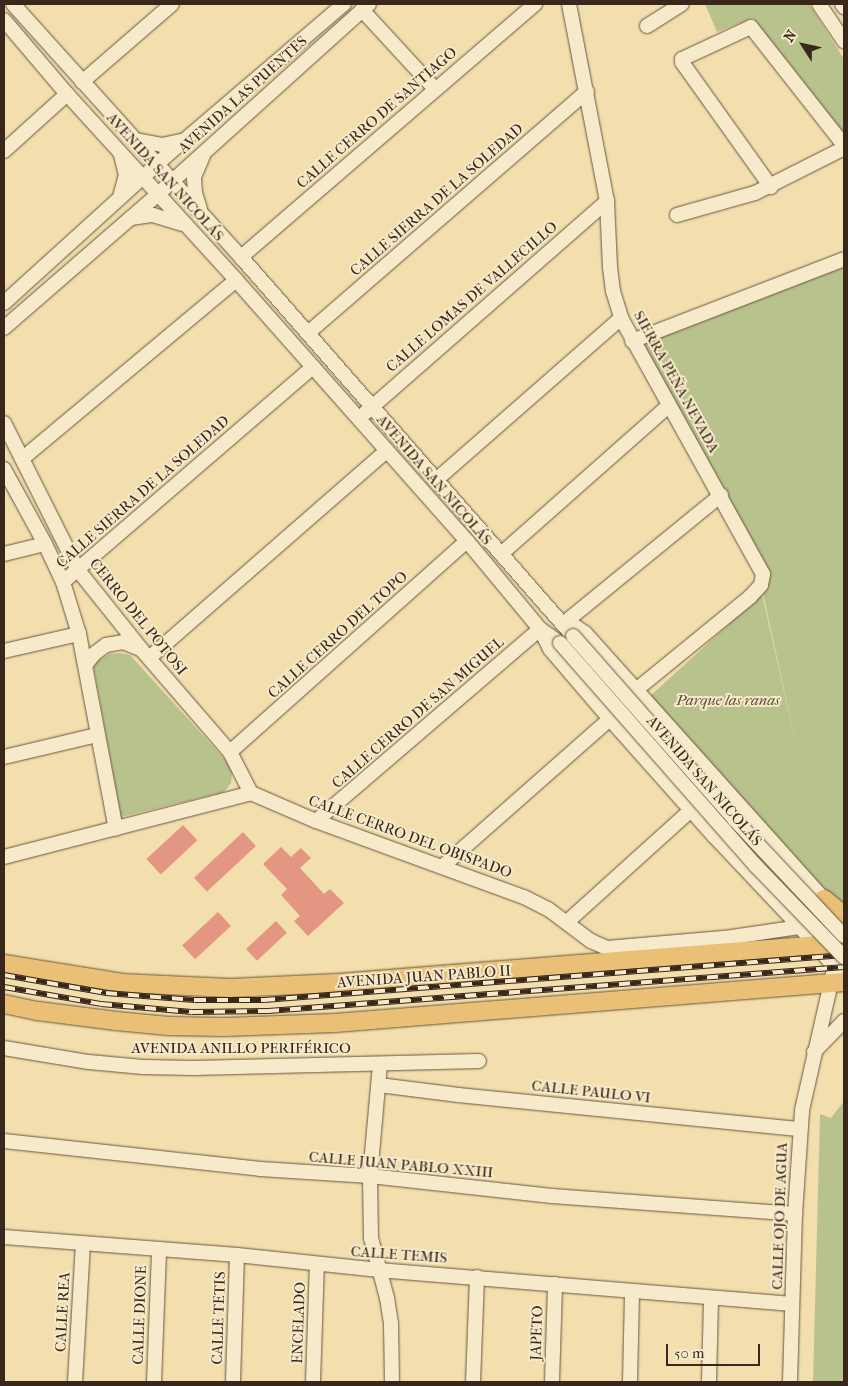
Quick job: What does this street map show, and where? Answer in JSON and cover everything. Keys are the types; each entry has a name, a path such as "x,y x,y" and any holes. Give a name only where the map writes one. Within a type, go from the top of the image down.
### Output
{"main road":[{"name":"AVENIDA JUAN PABLO II","path":"4,964 122,983 230,988 338,984 844,943"},
{"path":"4,1004 116,1021 169,1026 224,1027 335,1023 840,971"}],"street":[{"name":"AVENIDA SAN NICOLÁS","path":"13,4 241,257 736,820 844,936"},
{"path":"82,82 172,4"},
{"name":"CALLE CERRO DE SANTIAGO","path":"241,257 536,4"},
{"name":"SIERRA PEÑA NEVADA","path":"569,4 607,201 610,267 613,291 621,318 668,406 760,565 763,574 761,585 750,597 636,690"},
{"path":"647,26 682,4"},
{"path":"819,4 844,41"},
{"path":"336,6 346,24"},
{"name":"AVENIDA LAS PUENTES","path":"4,303 157,164 336,6"},
{"path":"365,7 435,90"},
{"name":"AVENIDA LAS PUENTES","path":"4,328 158,194 171,180 365,7"},
{"name":"AVENIDA SAN NICOLÁS","path":"4,20 359,418 467,541 540,630 560,643 756,866 840,971"},
{"path":"678,215 739,199 771,187 844,147 751,27 682,60 771,187"},
{"name":"CALLE SIERRA DE LA SOLEDAD","path":"308,333 587,91"},
{"path":"4,151 68,94"},
{"path":"135,139 149,144 162,145 186,139"},
{"path":"204,216 195,193 194,177 198,163 208,148"},
{"path":"120,152 126,175 120,198"},
{"name":"CALLE LOMAS DE VALLECILLO","path":"359,418 607,201"},
{"path":"130,218 153,214 177,221 190,228"},
{"path":"632,341 844,259"},
{"path":"22,458 236,280"},
{"path":"436,480 621,318"},
{"name":"CALLE SIERRA DE LA SOLEDAD","path":"62,582 313,366"},
{"path":"501,554 668,406"},
{"name":"CERRO DEL POTOSI","path":"4,423 78,570 145,654 230,752 251,793"},
{"path":"86,664 94,654 106,645 123,642 145,654 386,451"},
{"path":"4,469 45,544 62,582 79,634 116,829"},
{"path":"563,624 721,495"},
{"name":"CALLE CERRO DEL TOPO","path":"230,752 467,541"},
{"name":"CALLE SIERRA DE LA SOLEDAD","path":"4,554 45,544"},
{"path":"563,624 572,624 585,633 834,908 844,926"},
{"path":"540,630 550,649 610,719 691,810 840,971"},
{"name":"CALLE CERRO DE SAN MIGUEL","path":"316,821 540,630"},
{"path":"4,651 79,634"},
{"path":"443,866 610,719"},
{"path":"4,757 97,735"},
{"path":"4,858 251,793"},
{"name":"CALLE CERRO DEL OBISPADO","path":"251,793 316,821 524,897 567,922 591,941 607,948 732,937 800,927 834,908"},
{"path":"567,922 691,810"},
{"name":"CALLE OJO DE AGUA","path":"790,1382 795,1214 800,1129 805,1091 814,1052 840,971"},
{"path":"814,1052 844,1021"},
{"name":"AVENIDA ANILLO PERIFÉRICO","path":"4,1048 89,1062 143,1067 479,1061"},
{"path":"380,1064 370,1176 371,1238 387,1298 391,1324 392,1382"},
{"name":"CALLE PAULO VI","path":"379,1085 458,1095 800,1129"},
{"name":"CALLE JUAN PABLO XXIII","path":"4,1140 260,1169 370,1176 552,1196 795,1214"},
{"name":"CALLE TEMIS","path":"4,1237 237,1255 379,1270 792,1304"},
{"name":"CALLE REA","path":"75,1382 83,1244"},
{"name":"CALLE DIONE","path":"154,1382 159,1249"},
{"name":"CALLE TETIS","path":"234,1382 237,1255"},
{"name":"ENCELADO","path":"313,1382 317,1264"},
{"path":"473,1382 477,1277"},
{"name":"JAPETO","path":"552,1382 555,1284"},
{"path":"630,1382 632,1292"},
{"path":"709,1382 711,1298"}],"green space":[{"path":"705,4 809,4 844,59 844,134 753,18 717,32"},
{"name":"Parque las ranas","path":"844,262 844,916 649,697 762,594 800,762 761,585 641,345"},
{"path":"120,653 130,655 229,764 232,774 231,783 224,792 121,817 93,664 109,654"},
{"path":"844,1101 844,1382 813,1382 820,1114 831,1118"}],"building":[{"path":"183,825 197,840 161,874 146,859"},
{"path":"243,832 256,846 207,892 194,878"},
{"path":"281,847 291,857 301,848 311,858 300,868 324,894 330,889 344,903 308,936 294,921 300,916 281,895 287,889 263,864"},
{"path":"218,912 231,926 195,959 182,945"},
{"path":"276,921 287,933 257,961 246,949"}],"railway":[{"path":"4,975 106,993 195,1000 264,1000 844,955"},
{"path":"4,987 101,1004 192,1012 268,1011 844,967"}]}
